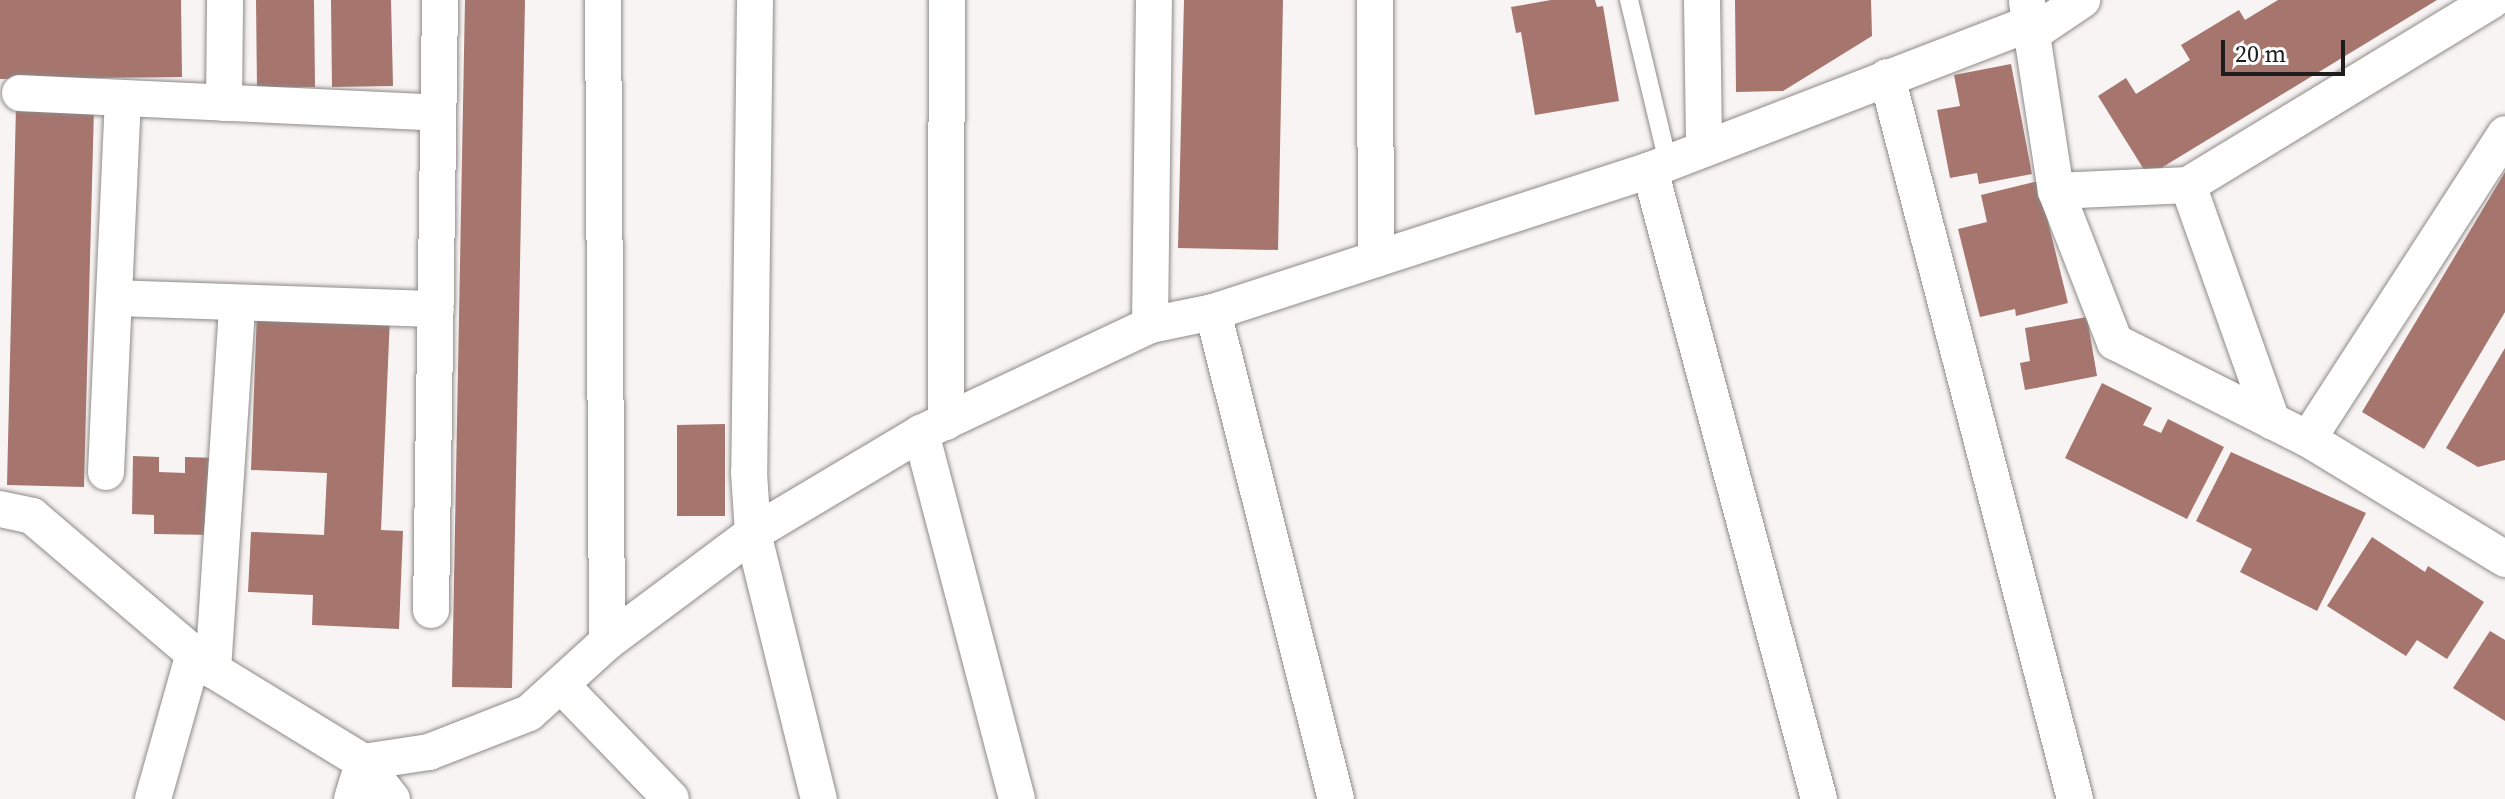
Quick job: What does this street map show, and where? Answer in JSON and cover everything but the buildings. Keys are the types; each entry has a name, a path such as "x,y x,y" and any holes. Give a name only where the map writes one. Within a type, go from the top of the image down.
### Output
{"street":[{"path":"224,103 225,0"},
{"path":"431,610 440,0"},
{"path":"603,0 607,642"},
{"path":"755,0 749,473 753,533 819,799"},
{"path":"947,0 934,427 1017,799"},
{"path":"1150,325 1154,0"},
{"path":"1375,0 1376,259"},
{"path":"1702,0 1704,149"},
{"path":"363,762 429,752 529,713 607,642 753,533 934,427 1150,325 1213,312 1659,166 2082,0"},
{"path":"2056,191 2188,185 2492,0"},
{"path":"2028,19 2056,191 2115,342 2308,439 2505,559"},
{"path":"1887,77 2075,799"},
{"path":"20,93 438,113"},
{"path":"106,472 123,98"},
{"path":"2308,439 2505,134"},
{"path":"1659,166 1819,799"},
{"path":"2188,185 2272,421"},
{"path":"115,298 436,309"},
{"path":"153,799 203,662 237,304"},
{"path":"1213,312 1336,799"},
{"path":"2,515 32,516 203,662 363,762 392,799"},
{"path":"561,685 671,799"},
{"path":"352,799 363,762"}],"lane":[{"path":"1629,0 1659,166"}]}
